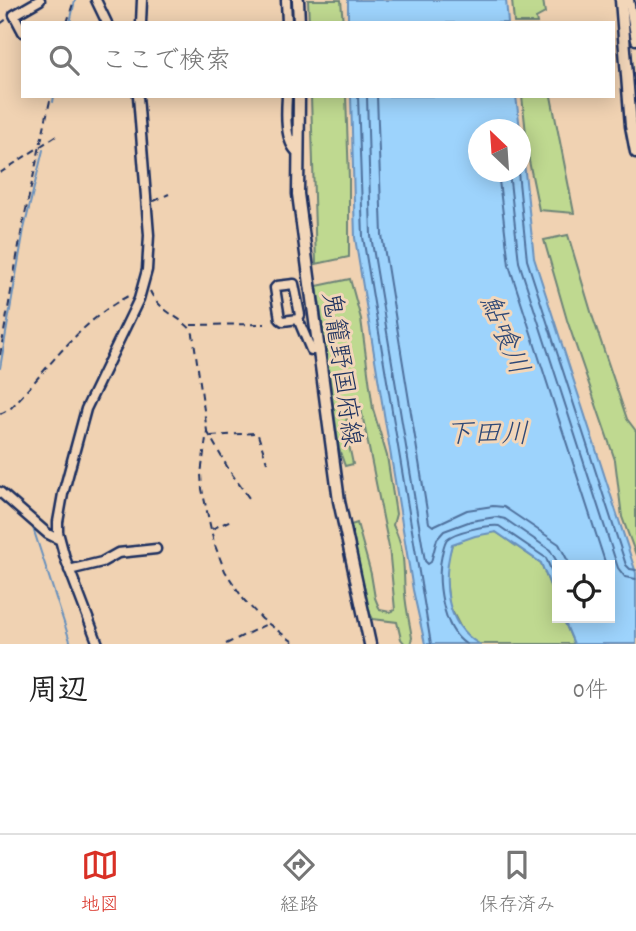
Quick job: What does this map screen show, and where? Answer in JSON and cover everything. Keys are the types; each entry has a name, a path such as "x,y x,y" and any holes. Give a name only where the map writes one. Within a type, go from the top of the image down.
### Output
{"main road":[{"path":"299,0 299,21"},
{"path":"621,0 631,126 636,152"},
{"name":"鬼籠野国府線","path":"299,98 298,194 339,501 370,644"}],"street":[{"path":"21,28 14,15 40,0"},
{"path":"96,0 106,21"},
{"path":"286,0 287,21"},
{"path":"629,0 636,14"},
{"path":"629,0 636,40"},
{"path":"97,644 60,540 60,512 83,420 142,289 149,254 138,98"},
{"path":"287,98 286,117 293,149 298,153"},
{"path":"298,320 280,319 275,288 277,286 294,284 300,316 298,320 311,350 319,350"},
{"path":"0,492 48,534 60,540"},
{"path":"69,569 102,562 118,553 156,549"}],"path":[{"path":"69,21 74,0"},
{"path":"0,24 14,15"},
{"path":"0,355 22,228 51,98"},
{"path":"0,173 56,136"},
{"path":"146,205 169,194"},
{"path":"0,414 16,403 68,344 89,325 109,308 142,289 149,290 163,310 190,325 265,324"},
{"path":"190,325 207,431 202,489 210,529 225,571 253,610 296,644"},
{"path":"207,431 248,498"},
{"path":"210,436 255,433 267,462"},
{"path":"210,529 233,519"},
{"path":"226,644 268,623"}],"green space":[{"path":"308,0 341,0 343,21 309,21"},
{"path":"512,0 543,0 545,13 536,18 537,21 514,21"},
{"path":"311,98 346,98 349,257 316,264"},
{"path":"522,98 551,98 574,213 539,210 531,171 531,119 524,119"},
{"path":"568,235 627,419 636,431 636,555 622,517 615,460 567,320 544,240"},
{"path":"350,279 361,319 373,409 387,456 396,514 393,525 403,559 412,638 410,644 405,644 401,639 397,622 373,619 368,610 351,525 357,523 380,610 395,610 389,547 360,404 347,409 346,431 353,464 345,466 339,449 317,286"},
{"path":"496,532 541,563 552,590 552,623 565,623 574,644 479,644 465,636 449,605 445,569 452,544 475,535"}],"water":[{"path":"348,0 506,0 508,21 348,21"},
{"name":"下田川","path":"351,98 516,98 519,119 468,119 468,182 526,182 534,258 636,573 636,644 574,644 565,623 615,623 615,560 552,560 552,590 541,563 496,532 452,544 447,586 452,613 467,635 479,644 425,644 413,590 355,238"}],"waterway":[{"path":"70,21 75,0"},
{"path":"53,102 54,98"},
{"path":"0,368 24,229 43,150"},
{"path":"0,497 5,501"},
{"path":"32,525 71,644"}],"water label":[{"name":"鮎喰川","path":"506,334"}]}
